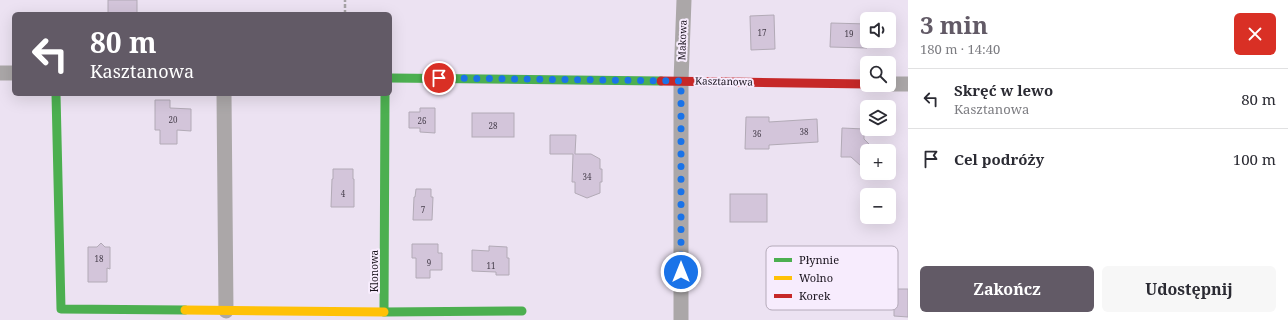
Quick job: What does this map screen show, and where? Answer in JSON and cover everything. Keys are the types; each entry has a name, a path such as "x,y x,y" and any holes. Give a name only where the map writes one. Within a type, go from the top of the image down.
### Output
{"street":[{"name":"Makowa","path":"681,320 681,81 684,0"},
{"path":"0,73 12,73"},
{"name":"Kasztanowa","path":"392,78 860,84"},
{"path":"896,84 908,84"},
{"path":"56,96 61,309 384,312 522,311"},
{"path":"224,96 226,310"},
{"name":"Klonowa","path":"384,312 385,96"}],"path":[{"path":"345,0 345,12"}],"building":[{"path":"108,0 137,0 137,12 108,12"},
{"path":"774,15 775,49 751,50 750,16"},
{"path":"831,23 860,24 860,48 830,47"},
{"path":"155,100 170,100 170,108 191,109 191,131 177,130 177,144 160,144 160,130 155,130"},
{"path":"420,108 435,108 435,133 420,132 420,128 409,128 409,112 420,112"},
{"path":"472,113 514,113 514,137 472,137"},
{"path":"746,117 769,117 769,122 817,119 818,142 769,145 769,149 745,149"},
{"path":"842,128 860,129 860,136 864,136 864,139 869,144 860,144 860,165 851,157 841,157"},
{"path":"550,135 576,135 575,154 591,154 600,159 602,182 600,182 600,193 587,198 575,193 575,182 572,182 573,154 550,154"},
{"path":"333,169 353,169 354,207 331,207"},
{"path":"416,189 431,189 431,197 433,197 432,220 413,220 414,197"},
{"path":"730,194 767,194 767,222 730,222"},
{"path":"101,243 105,247 110,247 110,269 107,268 107,282 88,282 88,247 97,247"},
{"path":"412,244 438,244 438,253 442,253 442,270 430,270 430,278 416,278 416,258 412,258"},
{"path":"489,246 507,247 507,258 509,258 509,275 496,275 496,272 472,271 472,250 489,251"},
{"path":"898,289 908,289 908,317 894,316 894,310 898,310"}],"traffic: fast":[{"path":"392,78 661,81"},
{"path":"56,96 61,309 185,310"},
{"path":"385,96 384,312 522,311"}],"traffic: slow":[{"path":"185,310 384,312"}],"traffic: jam":[{"path":"661,81 860,84"}],"route":[{"path":"439,78 681,81 681,272"}]}
